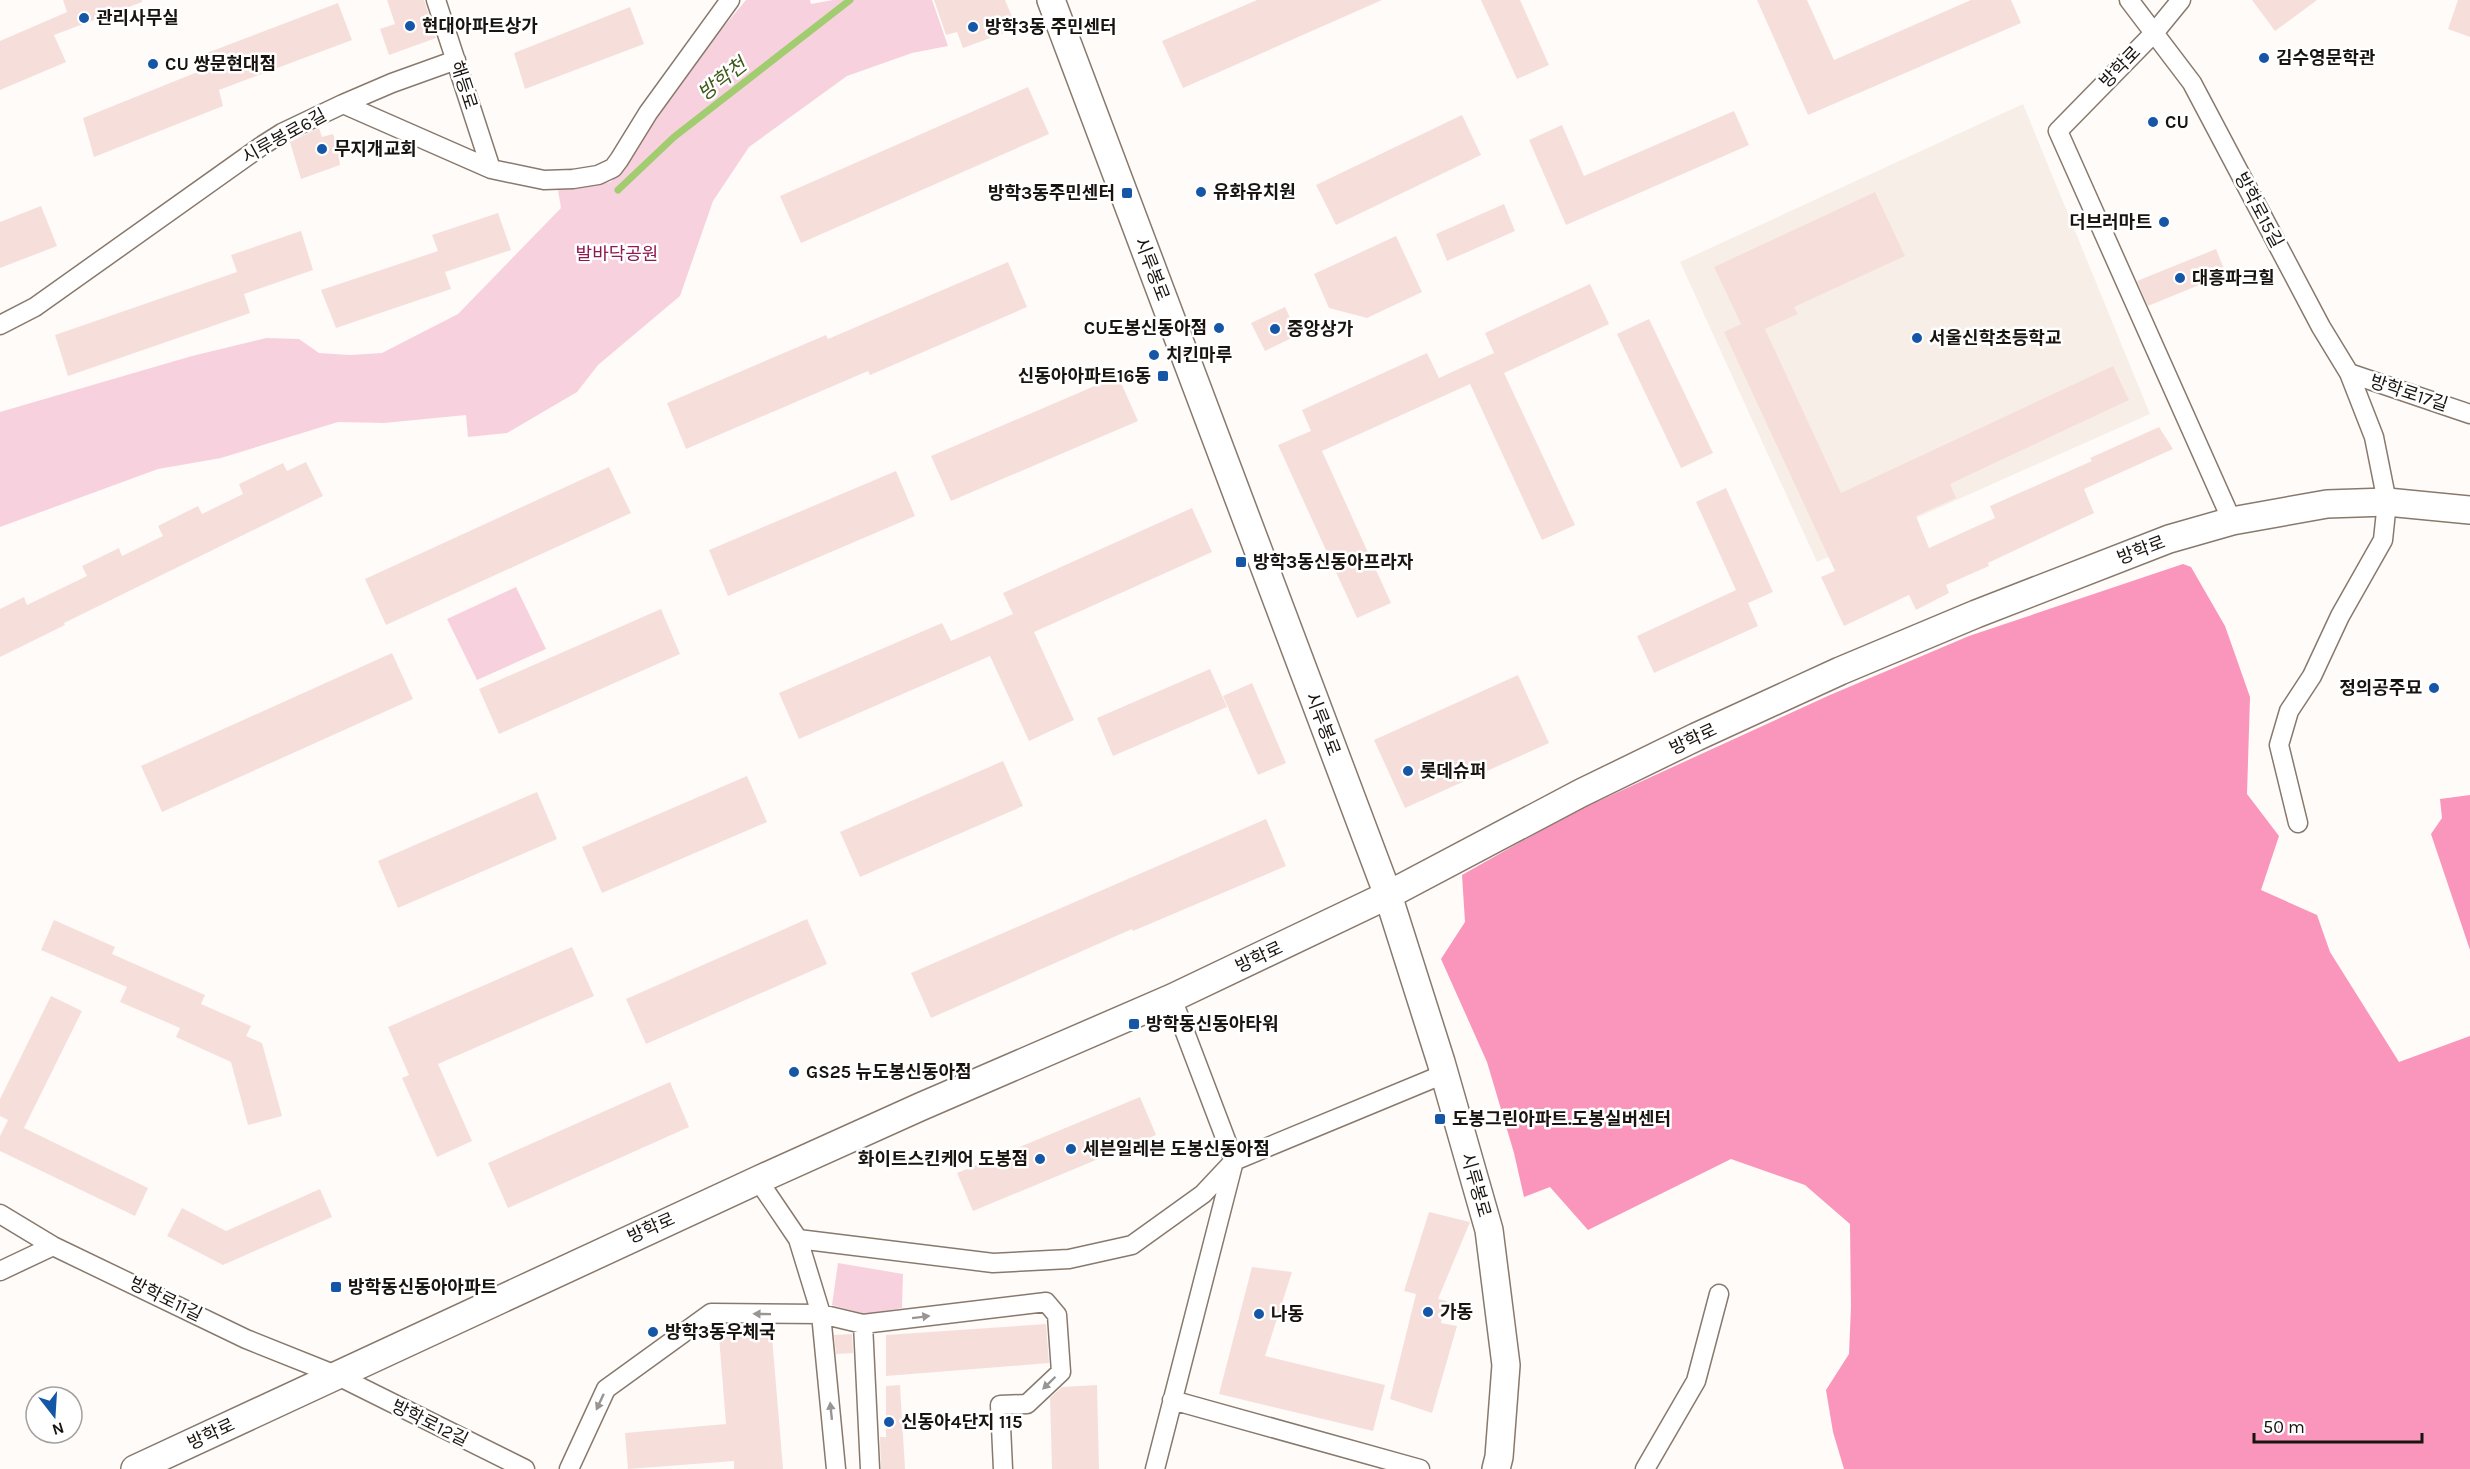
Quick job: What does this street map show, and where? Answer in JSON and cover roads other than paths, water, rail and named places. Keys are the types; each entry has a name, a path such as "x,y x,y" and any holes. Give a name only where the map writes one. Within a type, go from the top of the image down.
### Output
{"main road":[{"name":"시루봉로","path":"1051,0 1388,895 1444,1074 1489,1230 1506,1365 1500,1457 1496,1469"},
{"name":"방학로","path":"135,1469 758,1180 1172,998 1388,895 1581,793 1696,737 1840,671 1976,614 2169,539 2232,521 2326,504 2387,502 2470,510"}],"street":[{"name":"해등로","path":"436,0 491,169"},
{"name":"시루봉로6길","path":"0,325 35,307 263,145 282,133 343,104 491,169 544,180 590,176 606,172 613,168 648,113 730,0"},
{"name":"방학로15길","path":"2129,0 2192,83 2322,327 2349,373 2374,437 2387,502"},
{"path":"2154,33 2181,0"},
{"name":"방학로","path":"2154,33 2058,131 2232,521"},
{"path":"343,104 456,60"},
{"name":"방학로17길","path":"2349,373 2470,414"},
{"path":"2298,823 2279,745 2289,711 2312,676 2340,616 2383,540 2387,502"},
{"path":"1155,1469 1234,1161 1172,998"},
{"path":"798,1239 993,1263 1069,1259 1132,1245 1203,1194 1234,1161 1444,1074"},
{"path":"758,1180 798,1239 821,1314 836,1469"},
{"name":"방학로11길","path":"0,1215 53,1246 246,1339 336,1375"},
{"path":"0,1271 53,1246"},
{"path":"1645,1469 1696,1381 1719,1294"},
{"path":"569,1469 606,1389 711,1313 821,1314 862,1323 1046,1302 1057,1316 1061,1372 1027,1404 1000,1405 1003,1469"},
{"path":"862,1323 870,1469"},
{"name":"방학로12길","path":"336,1375 525,1469"},
{"path":"1172,1400 1420,1469"}],"waterway":[{"name":"방학천","path":"618,190 674,137 850,0"}],"place":[{"name":"관리사무실","path":"84,18"},
{"name":"현대아파트상가","path":"410,26"},
{"name":"방학3동 주민센터","path":"973,27"},
{"name":"김수영문학관","path":"2264,58"},
{"name":"CU 쌍문현대점","path":"153,64"},
{"name":"CU","path":"2153,122"},
{"name":"무지개교회","path":"322,149"},
{"name":"유화유치원","path":"1201,192"},
{"name":"방학3동주민센터","path":"1127,193"},
{"name":"더브러마트","path":"2164,222"},
{"name":"대흥파크힐","path":"2180,278"},
{"name":"CU도봉신동아점","path":"1219,328"},
{"name":"중앙상가","path":"1275,329"},
{"name":"서울신학초등학교","path":"1917,338"},
{"name":"치킨마루","path":"1154,355"},
{"name":"신동아아파트16동","path":"1163,376"},
{"name":"방학3동신동아프라자","path":"1241,562"},
{"name":"정의공주묘","path":"2434,688"},
{"name":"롯데슈퍼","path":"1408,771"},
{"name":"방학동신동아타워","path":"1134,1024"},
{"name":"GS25 뉴도봉신동아점","path":"794,1072"},
{"name":"도봉그린아파트.도봉실버센터","path":"1440,1119"},
{"name":"세븐일레븐 도봉신동아점","path":"1071,1149"},
{"name":"화이트스킨케어 도봉점","path":"1040,1159"},
{"name":"방학동신동아아파트","path":"336,1287"},
{"name":"가동","path":"1428,1312"},
{"name":"나동","path":"1259,1314"},
{"name":"방학3동우체국","path":"653,1332"},
{"name":"신동아4단지 115","path":"889,1422"}],"park label":[{"name":"발바닥공원","path":"617,254"}]}
